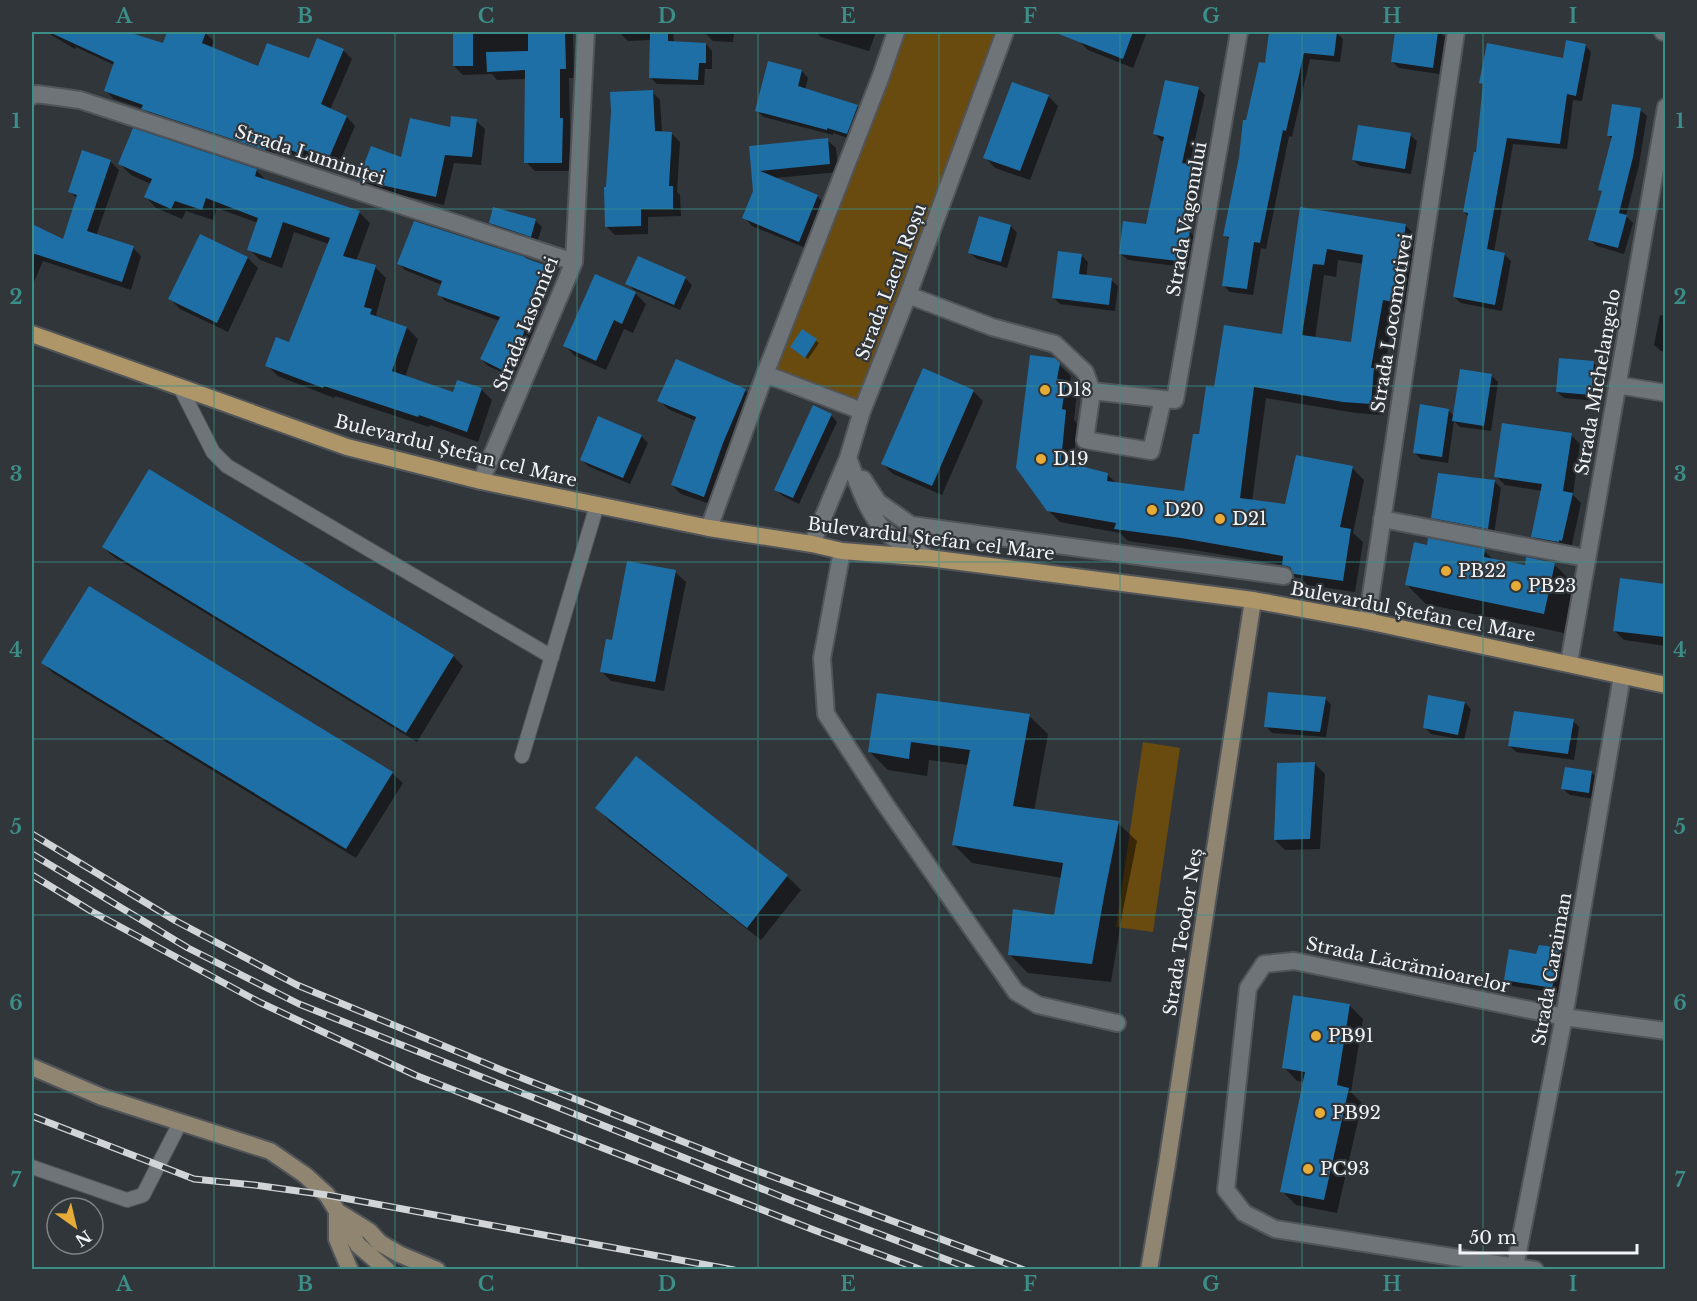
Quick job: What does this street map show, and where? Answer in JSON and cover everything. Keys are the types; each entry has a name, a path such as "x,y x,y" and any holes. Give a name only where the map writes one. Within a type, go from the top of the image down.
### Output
{"main road":[{"name":"Bulevardul Ștefan cel Mare","path":"32,334 347,447 481,481 709,528 842,551 929,558 1253,600 1366,621 1665,685"},
{"name":"Strada Teodor Neș","path":"1149,1269 1253,600"},
{"path":"32,1066 102,1097 180,1124 270,1151 305,1174 327,1195 358,1245 387,1269"},
{"path":"337,1211 337,1239 350,1269"},
{"path":"337,1211 369,1231 380,1243 399,1254 437,1269"}],"street":[{"name":"Strada Iasomiei","path":"481,481 574,262 586,32"},
{"path":"709,528 765,374 877,87 896,32"},
{"name":"Strada Lacul Roșu","path":"812,544 848,458 862,411 908,295 1005,32"},
{"name":"Strada Vagonului","path":"1092,391 1085,440 1151,451 1163,399 1175,400 1239,32"},
{"name":"Strada Locomotivei","path":"1366,621 1456,32"},
{"name":"Strada Luminiței","path":"32,96 37,94 80,100 574,262"},
{"name":"Strada Michelangelo","path":"1569,663 1665,107"},
{"path":"908,295 992,327 1055,344 1085,372 1092,391 1163,399"},
{"path":"765,374 862,411"},
{"path":"1617,385 1665,393"},
{"path":"848,458 864,497 887,532 902,544 929,558"},
{"path":"863,479 878,502 911,525 1284,576"},
{"path":"1382,519 1586,558"},
{"path":"842,551 822,658 826,714 885,804 1016,993 1038,1005 1117,1023"},
{"name":"Strada Caraiman","path":"1515,1267 1564,1017 1622,676"},
{"name":"Strada Lăcrămioarelor","path":"1515,1267 1275,1229 1244,1213 1226,1190 1248,988 1264,964 1294,961 1564,1017 1665,1031"},
{"path":"1515,1267 1535,1269"}],"lane":[{"path":"180,387 213,452 227,466 552,657"},
{"path":"522,756 597,505"},
{"path":"32,1167 127,1200 143,1195 180,1124"}],"shaded area":[{"path":"891,32 1005,32 862,411 765,374"},
{"path":"1143,742 1180,748 1153,932 1116,927"}],"building":[{"path":"49,32 128,32 163,43 167,32 206,32 202,43 258,66 267,43 309,58 317,38 344,49 321,104 347,116 328,160 302,149 300,154 268,140 265,150 141,109 143,105 104,91 114,62"},
{"path":"453,32 473,32 473,66 453,66"},
{"path":"528,32 565,32 566,69 560,69 560,118 563,118 562,163 524,163 525,70 487,72 486,52 528,51"},
{"path":"650,32 668,32 668,41 706,43 706,63 699,63 698,80 649,78"},
{"path":"1056,32 1133,32 1123,59"},
{"path":"1269,32 1337,32 1334,56 1304,53 1286,131 1283,130 1260,243 1254,242 1247,289 1222,286 1229,237 1223,236 1239,157 1243,120 1246,120 1259,62 1265,63"},
{"path":"1395,32 1438,32 1433,68 1391,62"},
{"path":"1566,40 1586,44 1576,96 1567,94 1560,144 1507,138 1487,249 1505,253 1495,305 1453,297 1468,213 1463,212 1474,152 1476,152 1483,84 1479,83 1487,43 1563,58"},
{"path":"768,61 802,70 798,86 858,105 847,134 755,111"},
{"path":"1165,80 1199,87 1182,163 1194,165 1181,229 1190,230 1186,262 1119,254 1123,221 1146,224 1164,137 1153,134"},
{"path":"1012,82 1049,95 1020,171 983,158"},
{"path":"653,90 655,131 672,132 669,186 673,186 673,209 641,209 641,226 605,227 604,187 606,187 611,112 610,92"},
{"path":"1612,104 1641,108 1633,157 1619,213 1627,215 1618,248 1588,240 1602,191 1598,190 1612,136 1607,136"},
{"path":"451,116 477,119 472,157 445,155 436,197 358,180 371,146 401,157 410,118 450,127"},
{"path":"1358,125 1411,133 1405,169 1352,160"},
{"path":"133,128 257,169 255,176 360,211 343,256 376,265 364,307 372,309 370,314 407,327 392,371 453,392 457,380 482,388 467,432 419,415 418,417 324,386 323,388 265,366 276,337 289,342 330,238 283,222 271,258 247,250 258,218 206,198 202,210 175,201 171,209 144,197 152,179 118,164"},
{"path":"828,138 830,164 760,171 818,195 799,242 742,218 753,191 749,146"},
{"path":"82,150 111,160 87,231 134,246 122,282 32,253 32,224 63,239 77,195 68,192"},
{"path":"493,207 536,219 531,237 489,223"},
{"path":"1300,207 1406,224 1393,302 1383,300 1371,368 1374,368 1371,404 1343,402 1254,387 1240,498 1285,504 1296,455 1353,466 1340,527 1351,529 1343,581 1294,574 1290,567 1282,565 1283,556 1114,529 1116,523 1047,511 1016,468 1030,355 1055,358 1060,363 1057,379 1066,380 1062,409 1066,410 1061,461 1108,473 1107,481 1184,491 1193,434 1199,434 1206,386 1214,387 1224,325 1282,334","holes":["1327,249 1363,255 1351,342 1302,335 1313,264 1324,265"]},
{"path":"979,216 1011,225 1001,262 968,253"},
{"path":"414,221 547,266 523,335 506,372 480,359 500,317 437,295 442,281 397,264"},
{"path":"200,234 248,257 217,323 168,299"},
{"path":"1058,251 1082,254 1079,274 1112,278 1109,305 1052,298"},
{"path":"638,256 686,277 674,305 625,284"},
{"path":"595,274 636,292 622,324 614,320 596,361 563,346"},
{"path":"802,329 817,339 805,358 790,347"},
{"path":"1559,358 1594,361 1591,395 1556,392"},
{"path":"676,359 746,389 723,443 704,497 671,485 696,417 657,401"},
{"path":"923,368 974,390 932,486 881,464"},
{"path":"1460,369 1492,374 1484,426 1452,421"},
{"path":"1420,404 1449,409 1442,457 1413,453"},
{"path":"813,405 832,414 793,498 774,490"},
{"path":"598,416 642,435 623,478 580,460"},
{"path":"1502,423 1572,433 1563,491 1573,493 1562,541 1531,537 1542,484 1494,477"},
{"path":"149,469 454,655 406,733 102,547"},
{"path":"1438,473 1495,480 1488,529 1431,518"},
{"path":"1428,538 1485,549 1484,557 1525,565 1526,557 1555,563 1544,614 1405,585 1414,542 1427,545"},
{"path":"627,561 676,570 655,682 600,672 606,639 612,640"},
{"path":"1620,578 1665,584 1665,637 1613,631"},
{"path":"89,586 393,772 346,849 41,663"},
{"path":"1268,692 1326,697 1320,732 1264,727"},
{"path":"877,693 1030,714 1013,806 1119,821 1092,964 1008,955 1013,909 1054,915 1063,863 952,845 970,750 911,742 909,759 868,752"},
{"path":"1428,695 1465,702 1458,735 1423,728"},
{"path":"1514,711 1574,719 1568,754 1508,746"},
{"path":"636,756 788,875 747,928 595,808"},
{"path":"1315,762 1310,839 1274,840 1277,763"},
{"path":"1565,767 1592,771 1589,793 1561,789"},
{"path":"1539,945 1561,948 1552,988 1504,980 1509,949 1536,954"},
{"path":"1293,995 1350,1004 1337,1085 1349,1088 1324,1200 1280,1192 1305,1072 1282,1068"}],"railway":[{"path":"32,834 176,921 297,985 504,1071 747,1167 1024,1270"},
{"path":"32,854 188,948 299,1004 790,1200 974,1270"},
{"path":"32,875 91,911 259,1002 415,1075 922,1270"},
{"path":"32,1116 194,1179 327,1195 734,1270"}],"place":[{"name":"D18","path":"1045,390"},
{"name":"D19","path":"1041,459"},
{"name":"D20","path":"1152,510"},
{"name":"D21","path":"1220,519"},
{"name":"PB22","path":"1446,571"},
{"name":"PB23","path":"1516,586"},
{"name":"PB91","path":"1316,1036"},
{"name":"PB92","path":"1320,1113"},
{"name":"PC93","path":"1308,1169"}]}
